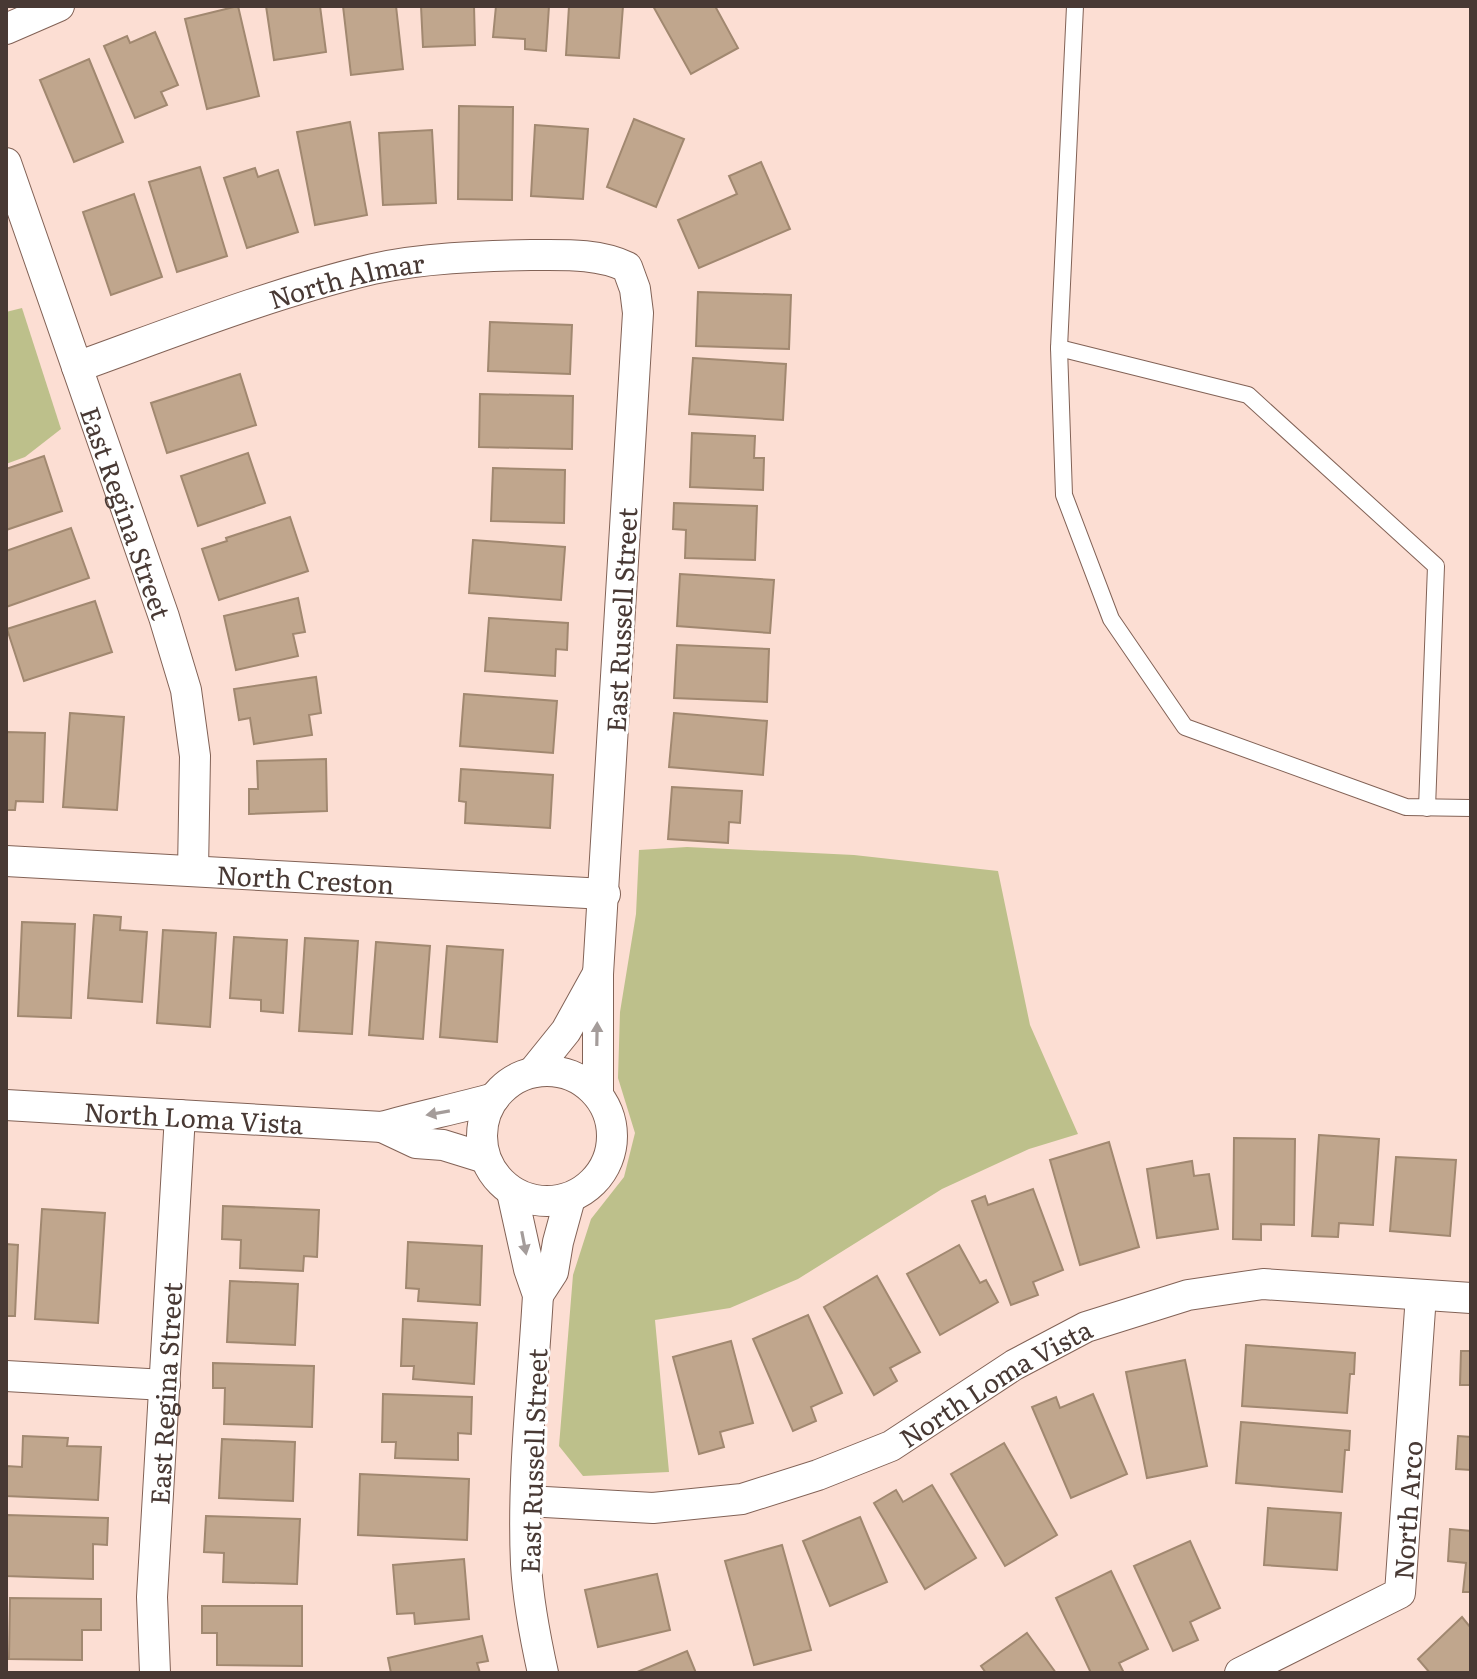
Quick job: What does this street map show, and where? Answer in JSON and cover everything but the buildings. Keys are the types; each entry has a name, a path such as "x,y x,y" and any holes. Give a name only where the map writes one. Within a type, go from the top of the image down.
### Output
{"street":[{"path":"6,29 59,6"},
{"name":"East Regina Street","path":"6,163 164,617 186,690 195,756 193,871"},
{"name":"North Almar","path":"77,367 284,294 376,269 480,256 558,255 610,259 627,267"},
{"name":"East Russell Street","path":"598,1095 598,974 638,313 635,289 627,267"},
{"name":"North Creston","path":"6,861 605,894"},
{"name":"East Russell Street","path":"533,1072 566,1031 598,974"},
{"path":"551,1070 569,1074 598,1095 610,1118 613,1137 610,1156 601,1174 587,1188 570,1198 550,1202 530,1200 512,1192 496,1177 485,1158 482,1137 485,1117 494,1098 512,1082 533,1072 551,1070"},
{"name":"North Loma Vista","path":"6,1105 382,1127 494,1098"},
{"name":"East Regina Street","path":"155,1673 152,1597 180,1115"},
{"name":"North Loma Vista","path":"382,1127 416,1143 443,1145 485,1158"},
{"name":"East Russell Street","path":"512,1192 538,1295 526,1565 543,1673"},
{"name":"East Russell Street","path":"538,1295 553,1272 570,1198"},
{"name":"North Loma Vista","path":"527,1501 653,1508 742,1499 818,1475 891,1446 1014,1365 1086,1327 1188,1295 1263,1284 1471,1298"},
{"name":"North Arco","path":"1240,1673 1400,1593 1421,1295"},
{"path":"6,1376 165,1385"}],"lane":[{"path":"1075,6 1059,348 1064,495 1111,619 1185,727 1406,807 1471,808"},
{"path":"1059,348 1248,395 1436,566 1427,808"}],"green space":[{"path":"22,308 61,429 25,457 6,464 6,312"},
{"path":"687,847 854,855 998,871 1030,1025 1078,1134 1029,1149 942,1189 798,1279 730,1308 655,1320 669,1472 583,1476 559,1446 573,1275 591,1219 624,1177 635,1133 618,1078 620,1012 636,914 639,850"}]}
